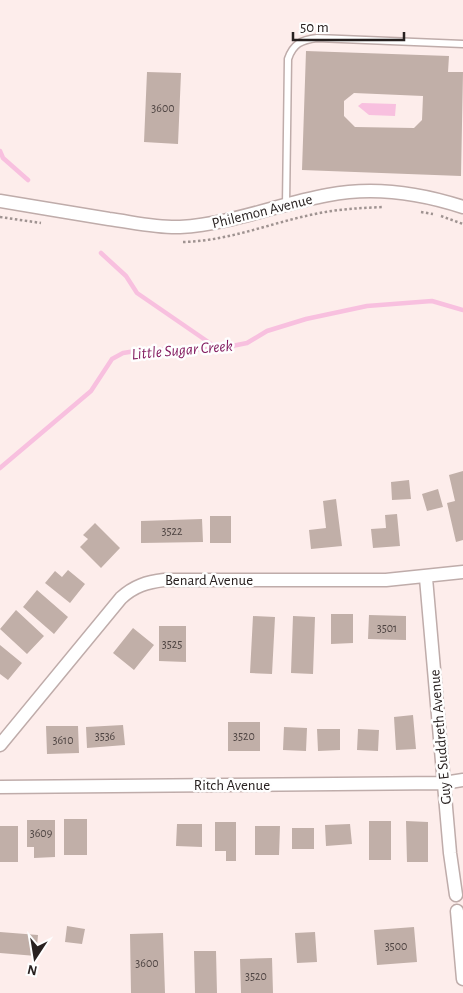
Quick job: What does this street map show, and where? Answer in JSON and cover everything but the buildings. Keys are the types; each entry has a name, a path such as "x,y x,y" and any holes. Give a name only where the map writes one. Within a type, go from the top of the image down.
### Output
{"street":[{"name":"Philemon Avenue","path":"0,201 147,225 178,227 233,220 328,195 364,191 404,193 441,200 463,207"},
{"name":"Benard Avenue","path":"0,745 121,598 134,588 148,582 164,580 337,581 426,578 463,572"},
{"name":"Guy E Suddreth Avenue","path":"426,578 456,895"},
{"name":"Ritch Avenue","path":"0,787 444,783 463,780"},
{"path":"457,911 463,979"}],"lane":[{"path":"286,206 288,59 292,48 302,40 317,38 463,44"}],"path":[{"path":"314,214 351,208 393,207"},
{"path":"420,211 463,224"}],"shaded area":[{"path":"362,103 396,104 395,116 369,115 358,106"}],"waterway":[{"path":"0,151 3,158 28,180"},
{"path":"101,253 126,276 137,293 217,348"},
{"name":"Little Sugar Creek","path":"0,468 91,391 112,359 123,353 142,350 217,349 247,343 267,331 306,319 367,306 432,301 463,310"}]}
